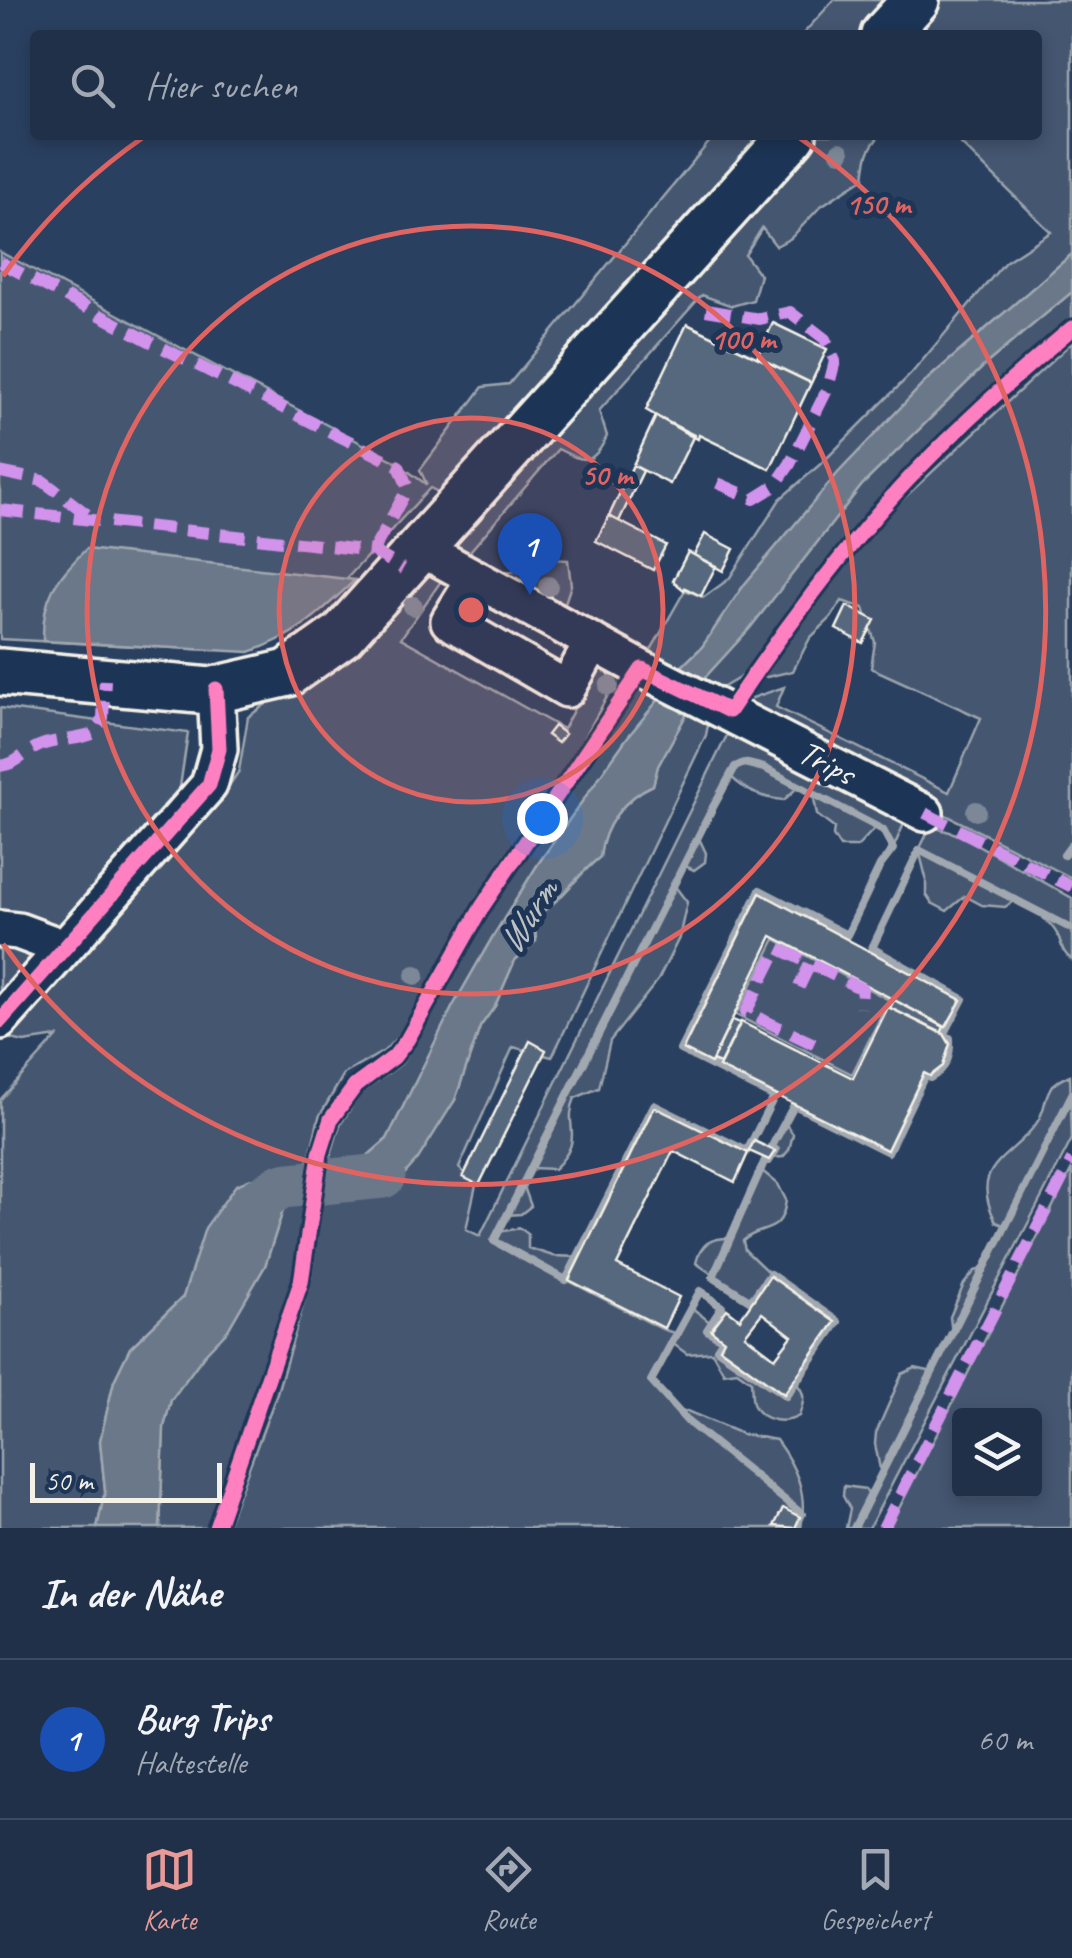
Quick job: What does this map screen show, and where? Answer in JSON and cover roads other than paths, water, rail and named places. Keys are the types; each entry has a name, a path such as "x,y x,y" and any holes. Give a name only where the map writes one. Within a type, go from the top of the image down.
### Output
{"main road":[{"path":"889,30 916,0"},
{"path":"0,672 216,690 288,673 342,636 789,140"}],"street":[{"name":"Trips","path":"422,549 653,674 925,813"},
{"path":"476,578 449,621 567,689 594,642"},
{"path":"0,1021 209,785 219,749 216,690"},
{"path":"0,928 18,930 64,948"}],"water":[{"path":"1072,254 1072,292 987,363 862,485 750,628 698,685 674,674 702,647 744,585 838,473 929,378"},
{"path":"86,549 355,580 294,631 249,652 43,641 48,600 66,570"},
{"path":"664,693 691,706 658,766 653,785 624,805 605,834 600,857 539,914 536,941 515,960 495,1006 480,1027 455,1100 418,1159 392,1188 322,1196 327,1168 355,1167 387,1139 453,1006 492,938 538,864 627,738"},
{"path":"308,1163 305,1196 286,1201 265,1266 228,1330 171,1400 164,1427 160,1528 97,1528 105,1491 100,1441 114,1381 130,1348 183,1297 205,1228 236,1185 276,1169"}],"waterway":[{"path":"744,763 764,768 883,830 893,849 880,866 847,935 760,890 680,1050 774,1097 747,1151 654,1105 566,1280 494,1241 712,809 735,767 744,763"},
{"path":"1064,855 1072,844"},
{"path":"795,1528 802,1514 688,1422 651,1381 700,1291 722,1307 707,1330 723,1340 717,1349 786,1396 838,1322 770,1274 751,1301 713,1277 794,1105 888,1152 925,1075 930,1078 947,1061 950,1038 944,1035 963,999 872,948 919,850 1072,929"},
{"path":"854,1528 1072,1094"},
{"name":"Wurm","path":"253,1204 281,1186 383,1176"}],"place":[{"name":"Burg Trips","path":"530,595"}]}
